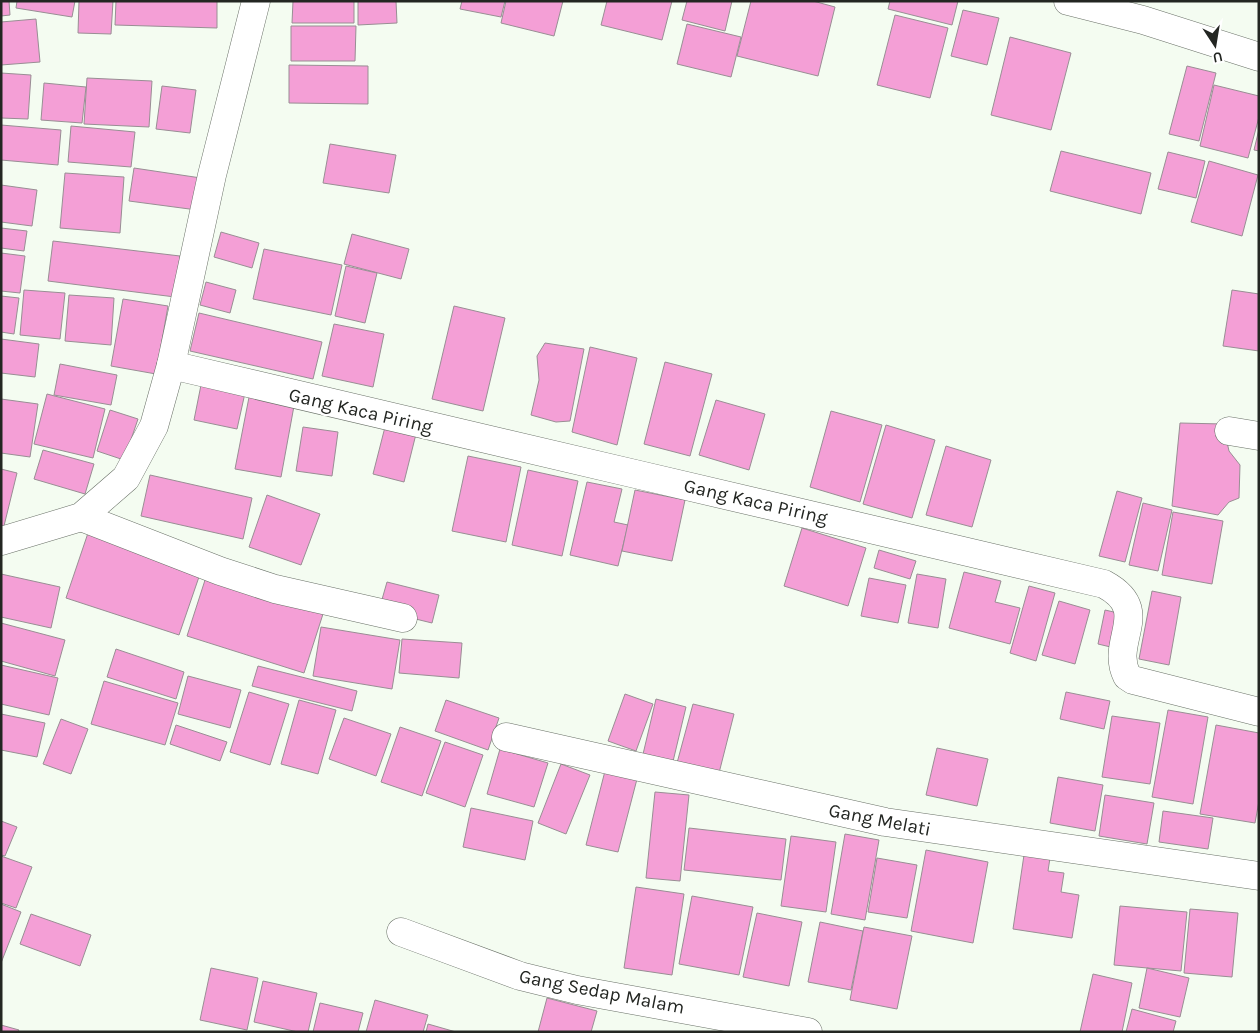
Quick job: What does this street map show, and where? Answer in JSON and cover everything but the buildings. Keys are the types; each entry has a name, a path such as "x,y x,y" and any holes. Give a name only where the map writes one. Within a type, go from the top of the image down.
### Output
{"street":[{"path":"1,541 81,516 126,478 154,426 171,365 214,166 256,1"},
{"path":"1068,1 1143,20 1259,56"},
{"name":"Gang Kaca Piring","path":"171,365 416,424 739,496 1104,584 1118,593 1129,610 1126,639 1121,657 1127,676 1134,680 1259,712"},
{"path":"1229,431 1259,436"},
{"path":"81,516 220,571 275,589 403,618"},
{"name":"Gang Melati","path":"506,738 886,822 1259,876"},
{"name":"Gang Sedap Malam","path":"401,932 520,976 577,990 808,1032"}]}
